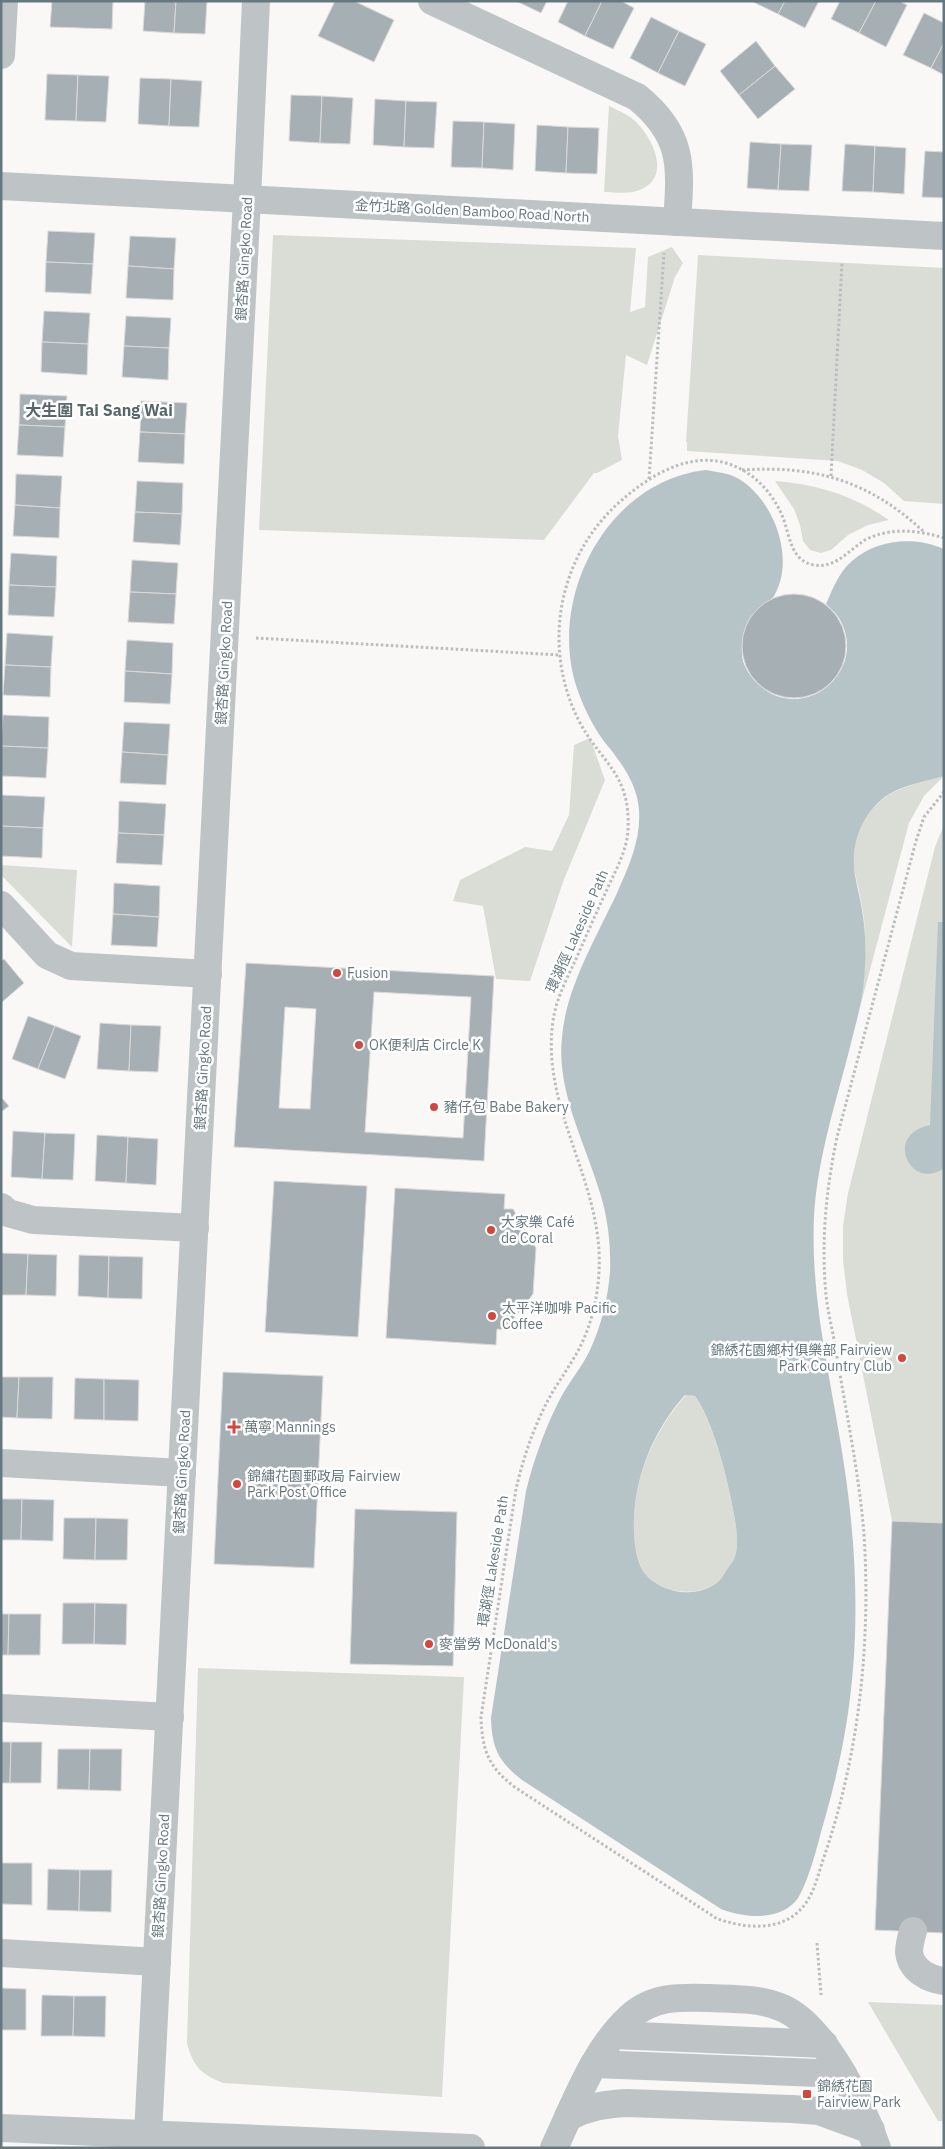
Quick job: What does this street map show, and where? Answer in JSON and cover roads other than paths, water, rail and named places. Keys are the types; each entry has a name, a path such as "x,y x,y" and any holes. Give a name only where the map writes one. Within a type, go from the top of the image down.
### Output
{"street":[{"path":"1,55 4,1"},
{"name":"銀杏路 Gingko Road","path":"148,2134 256,1"},
{"path":"432,1 637,97 652,109 669,133 678,161 680,181 672,222"},
{"name":"金竹北路 Golden Bamboo Road North","path":"1,186 944,236"},
{"path":"1,905 47,955 71,966 208,974"},
{"path":"1,1208 8,1213 33,1220 195,1228"},
{"path":"1,1463 182,1473"},
{"path":"1,1708 170,1717"},
{"path":"913,1931 909,1953 914,1964 921,1973 930,1979 944,1981"},
{"path":"1,1953 157,1962"},
{"path":"554,2148 594,2064 614,2034 631,2016 654,2003 676,1996 757,2001 782,2007 824,2044 844,2074 874,2139"},
{"path":"614,2034 824,2044"},
{"path":"594,2064 844,2074"},
{"path":"568,2117 584,2109 619,2103 792,2108 819,2111 874,2139"},
{"path":"1,2128 471,2148"}],"place":[{"name":"Fusion","path":"337,973"},
{"name":"OK便利店 Circle K","path":"359,1045"},
{"name":"豬仔包 Babe Bakery","path":"434,1107"},
{"name":"大家樂 Café de Coral","path":"491,1230"},
{"name":"太平洋咖啡 Pacific Coffee","path":"492,1316"},
{"name":"錦綉花園鄉村俱樂部 Fairview Park Country Club","path":"902,1358"},
{"name":"萬寧 Mannings","path":"234,1427"},
{"name":"錦繡花園郵政局 Fairview Park Post Office","path":"237,1484"},
{"name":"麥當勞 McDonald's","path":"429,1644"},
{"name":"錦綉花園 Fairview Park","path":"807,2094"}],"district":[{"name":"大生圍 Tai Sang Wai","path":"99,410"}]}
